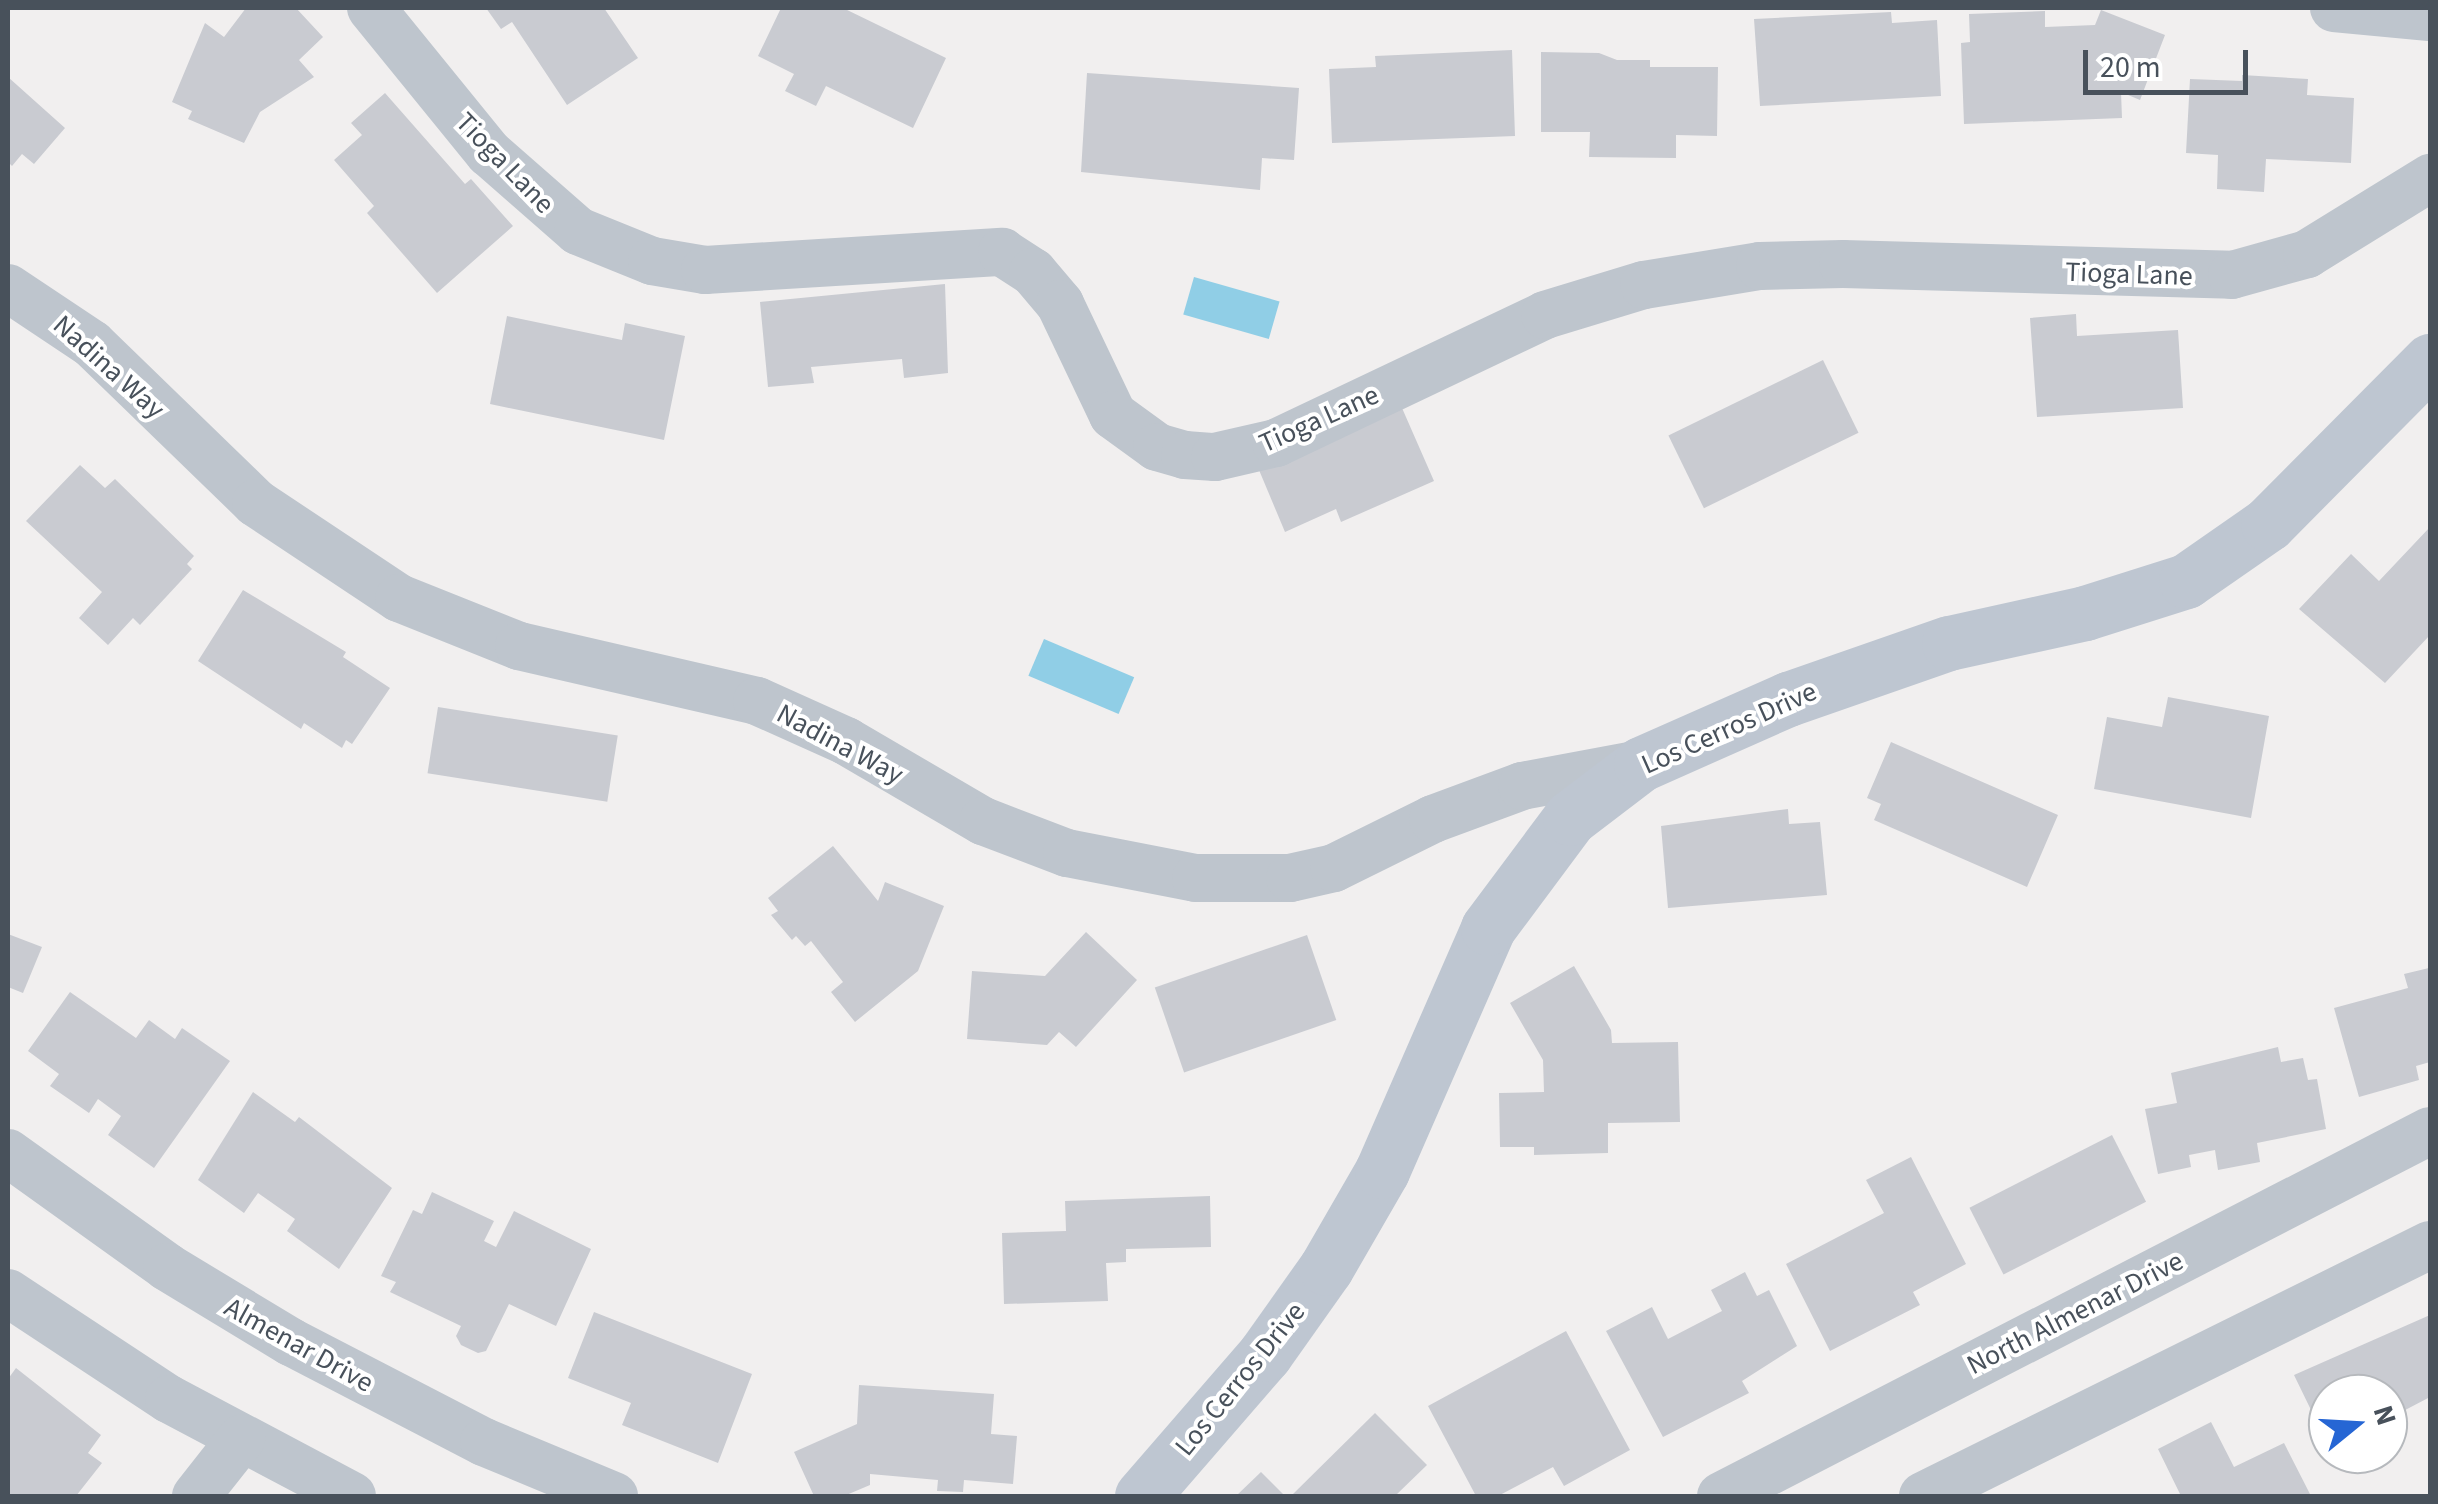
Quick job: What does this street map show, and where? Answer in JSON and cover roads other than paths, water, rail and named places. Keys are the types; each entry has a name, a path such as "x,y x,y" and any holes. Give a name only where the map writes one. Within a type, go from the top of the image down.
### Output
{"street":[{"name":"Tioga Lane","path":"370,8 489,153 578,231 652,261 704,270 1002,252 1033,272 1060,304 1114,415 1158,447 1185,455 1215,457 1276,443 1527,322 1644,285 1760,266 1843,264 2232,275 2323,246 2430,178"},
{"path":"2334,8 2430,17"},
{"name":"Nadina Way","path":"8,288 92,344 256,503 399,598 519,646 757,701 846,741 983,821 1067,854 1196,878 1290,878 1353,861 1495,794 1640,764"},
{"name":"Los Cerros Drive","path":"1142,1496 1265,1354 1356,1220 1468,968 1513,888 1570,818 1640,764 1732,721 1896,660 2186,582 2268,524 2430,361"},
{"name":"North Almenar Drive","path":"1721,1496 2430,1131"},
{"name":"Almenar Drive","path":"8,1152 167,1266 291,1342 484,1442 614,1496"},
{"path":"1923,1496 2430,1245"},
{"path":"8,1293 241,1439 352,1496"},
{"path":"196,1496 241,1439"}],"water":[{"path":"1194,277 1280,302 1269,339 1183,314"},
{"path":"1044,639 1134,677 1119,714 1028,676"}]}
